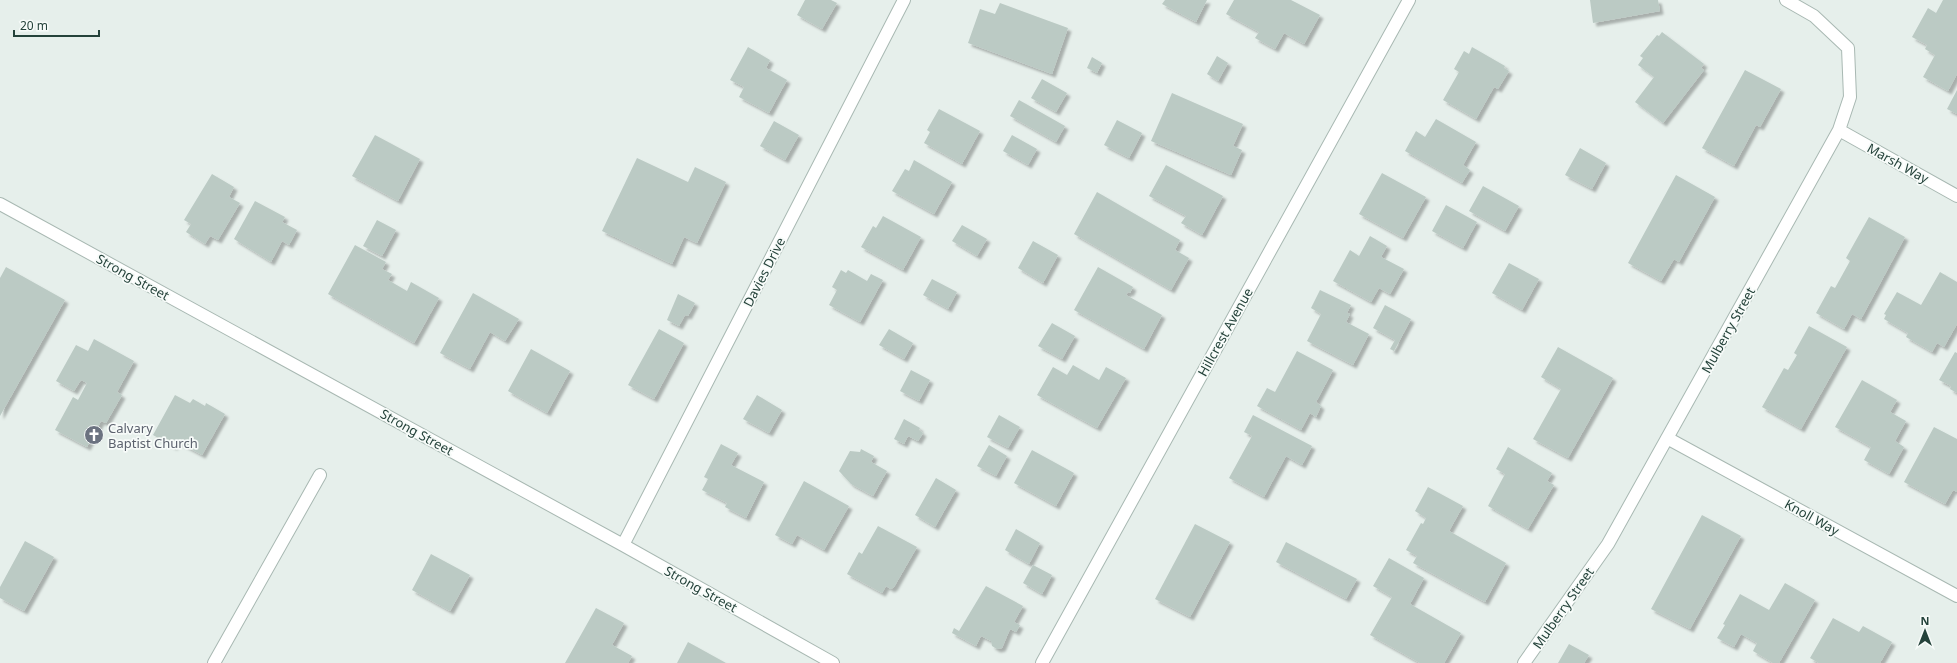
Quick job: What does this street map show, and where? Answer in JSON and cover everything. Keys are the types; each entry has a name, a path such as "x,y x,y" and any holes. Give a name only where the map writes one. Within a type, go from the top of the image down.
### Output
{"street":[{"name":"Davies Drive","path":"623,545 904,0"},
{"name":"Hillcrest Avenue","path":"1042,663 1409,0"},
{"name":"Mulberry Street","path":"1524,663 1608,544 1839,130 1850,97 1848,48 1814,16 1786,0"},
{"name":"Marsh Way","path":"1839,130 1957,196"},
{"name":"Strong Street","path":"0,204 623,545 833,663"},
{"name":"Knoll Way","path":"1667,438 1957,596"},
{"path":"214,663 320,475"}],"building":[{"path":"805,0 831,0 837,3 822,29 797,15"},
{"path":"1165,0 1207,0 1196,22 1162,4"},
{"path":"1234,0 1291,0 1320,15 1304,44 1284,33 1275,49 1255,38 1259,32 1226,14"},
{"path":"1590,0 1658,0 1660,11 1593,23"},
{"path":"1943,0 1957,0 1957,74 1948,91 1923,77 1935,55 1925,49 1927,45 1912,37 1928,8 1936,13"},
{"path":"1000,3 1068,28 1052,74 968,43 980,9 995,14"},
{"path":"1662,32 1704,64 1701,68 1704,70 1663,123 1635,102 1654,77 1638,65 1643,58 1640,56 1657,35 1659,36"},
{"path":"748,47 770,60 766,68 787,80 769,113 739,97 744,87 730,80"},
{"path":"1472,47 1505,66 1504,68 1509,71 1498,89 1494,87 1476,119 1443,100 1459,72 1454,69 1464,51 1469,54"},
{"path":"1217,56 1228,63 1218,81 1207,74"},
{"path":"1092,57 1102,63 1097,73 1087,68"},
{"path":"1745,70 1781,89 1760,127 1756,125 1734,166 1702,148"},
{"path":"1042,79 1067,93 1056,112 1031,98"},
{"path":"1957,90 1957,114 1947,109"},
{"path":"1172,93 1243,124 1233,146 1242,150 1231,175 1151,141"},
{"path":"1019,100 1065,126 1056,142 1010,116"},
{"path":"939,109 980,131 962,164 924,143 930,132 927,130"},
{"path":"1436,119 1476,142 1463,165 1470,170 1462,183 1405,151 1416,131 1425,137"},
{"path":"1117,120 1142,133 1129,158 1104,145"},
{"path":"774,121 799,135 785,160 760,146"},
{"path":"375,135 420,159 398,201 352,176"},
{"path":"1012,135 1037,149 1028,165 1003,151"},
{"path":"1580,148 1606,163 1592,189 1565,175"},
{"path":"637,158 688,182 695,167 726,182 697,243 684,237 672,264 602,231"},
{"path":"914,160 952,182 934,214 892,191 905,169 909,171"},
{"path":"1166,165 1223,196 1202,235 1181,223 1186,216 1149,196"},
{"path":"1382,173 1426,197 1403,238 1359,214"},
{"path":"212,174 234,187 229,197 240,203 218,240 210,236 205,244 186,232 191,224 184,220"},
{"path":"1676,175 1715,197 1679,262 1674,259 1661,281 1628,263"},
{"path":"1483,186 1519,206 1505,231 1469,211"},
{"path":"1097,192 1180,240 1175,250 1189,258 1171,290 1074,234"},
{"path":"255,201 285,217 282,222 297,230 289,245 282,241 271,262 234,239"},
{"path":"1446,205 1477,222 1463,248 1432,231"},
{"path":"883,216 921,237 903,270 861,247 873,226 876,228"},
{"path":"1869,217 1905,237 1861,319 1852,314 1844,329 1816,313 1831,286 1835,288 1850,261 1846,258"},
{"path":"377,220 396,230 382,256 363,246"},
{"path":"962,225 987,239 977,256 952,241"},
{"path":"1370,236 1387,246 1381,257 1404,269 1390,294 1379,288 1371,302 1333,281 1350,250 1359,256"},
{"path":"1033,241 1058,255 1043,283 1018,268"},
{"path":"355,245 386,262 382,269 392,274 388,280 407,291 411,282 439,298 414,343 328,294"},
{"path":"1509,263 1539,279 1522,310 1492,293"},
{"path":"6,267 65,300 0,416 0,278"},
{"path":"1098,267 1133,287 1130,293 1128,292 1126,295 1162,315 1144,349 1074,310"},
{"path":"841,270 846,273 848,270 867,281 871,274 883,280 860,322 829,305 837,290 832,287"},
{"path":"1940,272 1957,282 1957,324 1944,347 1937,343 1932,352 1906,337 1908,333 1884,319 1886,315 1884,314 1897,292 1921,305"},
{"path":"932,279 957,292 948,309 923,295"},
{"path":"1320,290 1351,305 1347,313 1350,314 1346,322 1369,334 1353,365 1307,341 1321,314 1311,308"},
{"path":"473,293 519,319 505,341 490,332 470,369 440,353"},
{"path":"678,294 695,303 688,316 685,315 679,326 667,320"},
{"path":"1385,305 1411,319 1394,351 1390,349 1395,340 1373,328"},
{"path":"1052,323 1075,336 1062,359 1038,346"},
{"path":"1809,326 1847,347 1801,429 1762,407 1784,368 1788,370 1797,355 1794,353"},
{"path":"659,329 684,343 654,399 628,385"},
{"path":"889,329 913,343 904,359 879,345"},
{"path":"94,339 134,361 117,392 122,395 106,423 101,421 87,447 55,430 73,397 78,400 87,383 81,380 74,391 56,381 76,345 88,351"},
{"path":"1558,347 1613,378 1568,458 1533,439 1561,389 1541,377"},
{"path":"531,349 570,371 547,413 508,391"},
{"path":"1297,351 1333,370 1316,402 1321,406 1316,417 1310,413 1301,430 1257,406 1267,388 1275,392"},
{"path":"1955,352 1957,353 1957,393 1950,389 1951,386 1939,380"},
{"path":"1073,365 1099,380 1106,367 1126,378 1097,428 1037,395 1053,367 1067,375"},
{"path":"911,370 930,380 919,401 900,391"},
{"path":"1862,380 1897,400 1890,412 1906,421 1895,441 1904,447 1889,474 1864,460 1871,447 1835,427"},
{"path":"175,395 190,403 193,399 205,406 206,403 225,414 202,455 176,441 174,447 153,435"},
{"path":"757,395 782,410 769,433 743,419"},
{"path":"999,415 1020,427 1008,448 987,437"},
{"path":"1253,415 1312,446 1302,465 1286,456 1264,497 1229,478 1252,436 1244,432"},
{"path":"904,419 920,428 919,430 923,433 918,441 908,436 904,444 894,439"},
{"path":"1934,427 1957,439 1957,492 1953,490 1945,504 1904,482"},
{"path":"721,444 738,453 731,465 764,482 746,518 725,507 727,503 702,490 708,479 704,477"},
{"path":"989,445 1007,456 996,476 977,466"},
{"path":"1508,447 1552,473 1547,481 1554,485 1528,529 1488,506 1505,474 1496,469"},
{"path":"861,449 874,456 871,462 887,471 873,496 851,484 839,471 850,451 860,452"},
{"path":"1032,450 1074,473 1056,506 1014,483"},
{"path":"936,478 956,490 935,527 915,515"},
{"path":"804,481 849,506 824,550 797,535 792,544 775,535"},
{"path":"1428,487 1463,506 1449,531 1506,563 1485,602 1413,563 1417,556 1406,550 1421,523 1423,524 1426,518 1415,511"},
{"path":"1702,515 1741,536 1690,629 1651,609"},
{"path":"1195,524 1230,542 1190,617 1155,599"},
{"path":"878,526 917,547 894,587 891,589 886,586 882,593 847,574 859,552 862,554"},
{"path":"1016,529 1040,543 1029,564 1005,550"},
{"path":"25,541 54,557 24,611 0,598 0,587"},
{"path":"1286,542 1357,579 1346,599 1276,562"},
{"path":"431,554 470,575 450,611 412,590"},
{"path":"1389,558 1424,578 1410,604 1461,633 1444,663 1420,663 1370,635 1392,597 1373,586"},
{"path":"1033,565 1052,575 1042,594 1023,583"},
{"path":"1785,583 1815,600 1779,663 1773,663 1753,651 1757,643 1741,634 1734,647 1717,638 1740,594 1769,610"},
{"path":"986,586 1023,606 1014,622 1020,625 1016,632 1010,629 1002,648 997,649 992,646 991,641 981,636 976,646 952,633 954,628 959,631"},
{"path":"596,608 624,623 612,645 632,656 628,663 565,663"},
{"path":"1833,618 1859,632 1863,626 1892,642 1880,663 1819,663 1810,658"},
{"path":"688,642 726,663 677,663"},
{"path":"1569,644 1589,655 1584,663 1558,663"}],"place":[{"name":"Calvary Baptist Church","path":"94,435"}]}
